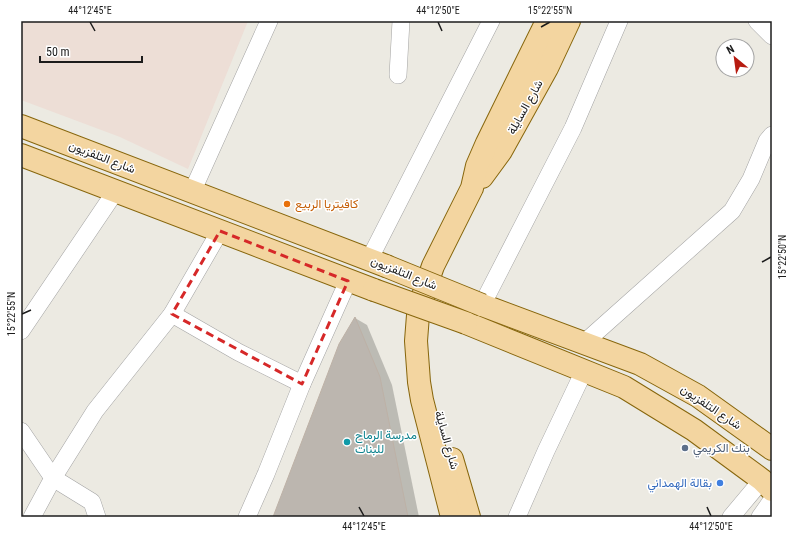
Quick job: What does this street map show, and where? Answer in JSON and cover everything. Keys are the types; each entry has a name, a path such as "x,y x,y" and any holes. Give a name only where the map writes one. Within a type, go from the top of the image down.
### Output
{"main road":[{"name":"شارع السايلة","path":"452,517 422,400 416,341 418,315 433,266 472,188 477,166 547,21"},
{"name":"شارع السايلة","path":"472,188 487,172 501,152 547,68 569,21"},
{"name":"شارع التلفزيون","path":"21,126 378,263 482,305 640,364 698,396 772,449"},
{"path":"21,155 348,281 466,323 624,387 769,477"},
{"name":"شارع السايلة","path":"418,366 427,380 434,398 469,517"}],"street":[{"path":"192,192 269,21"},
{"path":"398,75 400,21"},
{"path":"378,263 491,21"},
{"path":"482,305 573,128 619,21"},
{"path":"757,21 772,36"},
{"path":"584,343 732,211 751,179 767,141 772,136"},
{"path":"21,331 116,192"},
{"path":"32,517 53,478 95,412 172,314 220,231"},
{"path":"247,517 302,384 348,281"},
{"path":"172,314 238,352 302,384"},
{"path":"517,517 584,371"},
{"path":"21,431 53,478 92,502 97,517"},
{"path":"732,517 769,477"},
{"path":"760,517 772,500"}],"highlighted area":[{"path":"220,231 348,281 302,384 172,314"}],"shaded area":[{"path":"21,21 248,21 188,169 120,137 21,100"}],"building":[{"name":"مدرسة الرماح للبنات","path":"355,317 380,377 408,517 273,517 339,344"}],"place":[{"name":"كافيتريا الربيع","path":"287,204"},
{"name":"مدرسة الرماح للبنات","path":"347,442"},
{"name":"بنك الكريمي","path":"685,448"},
{"name":"بقالة الهمداني","path":"720,483"}]}
